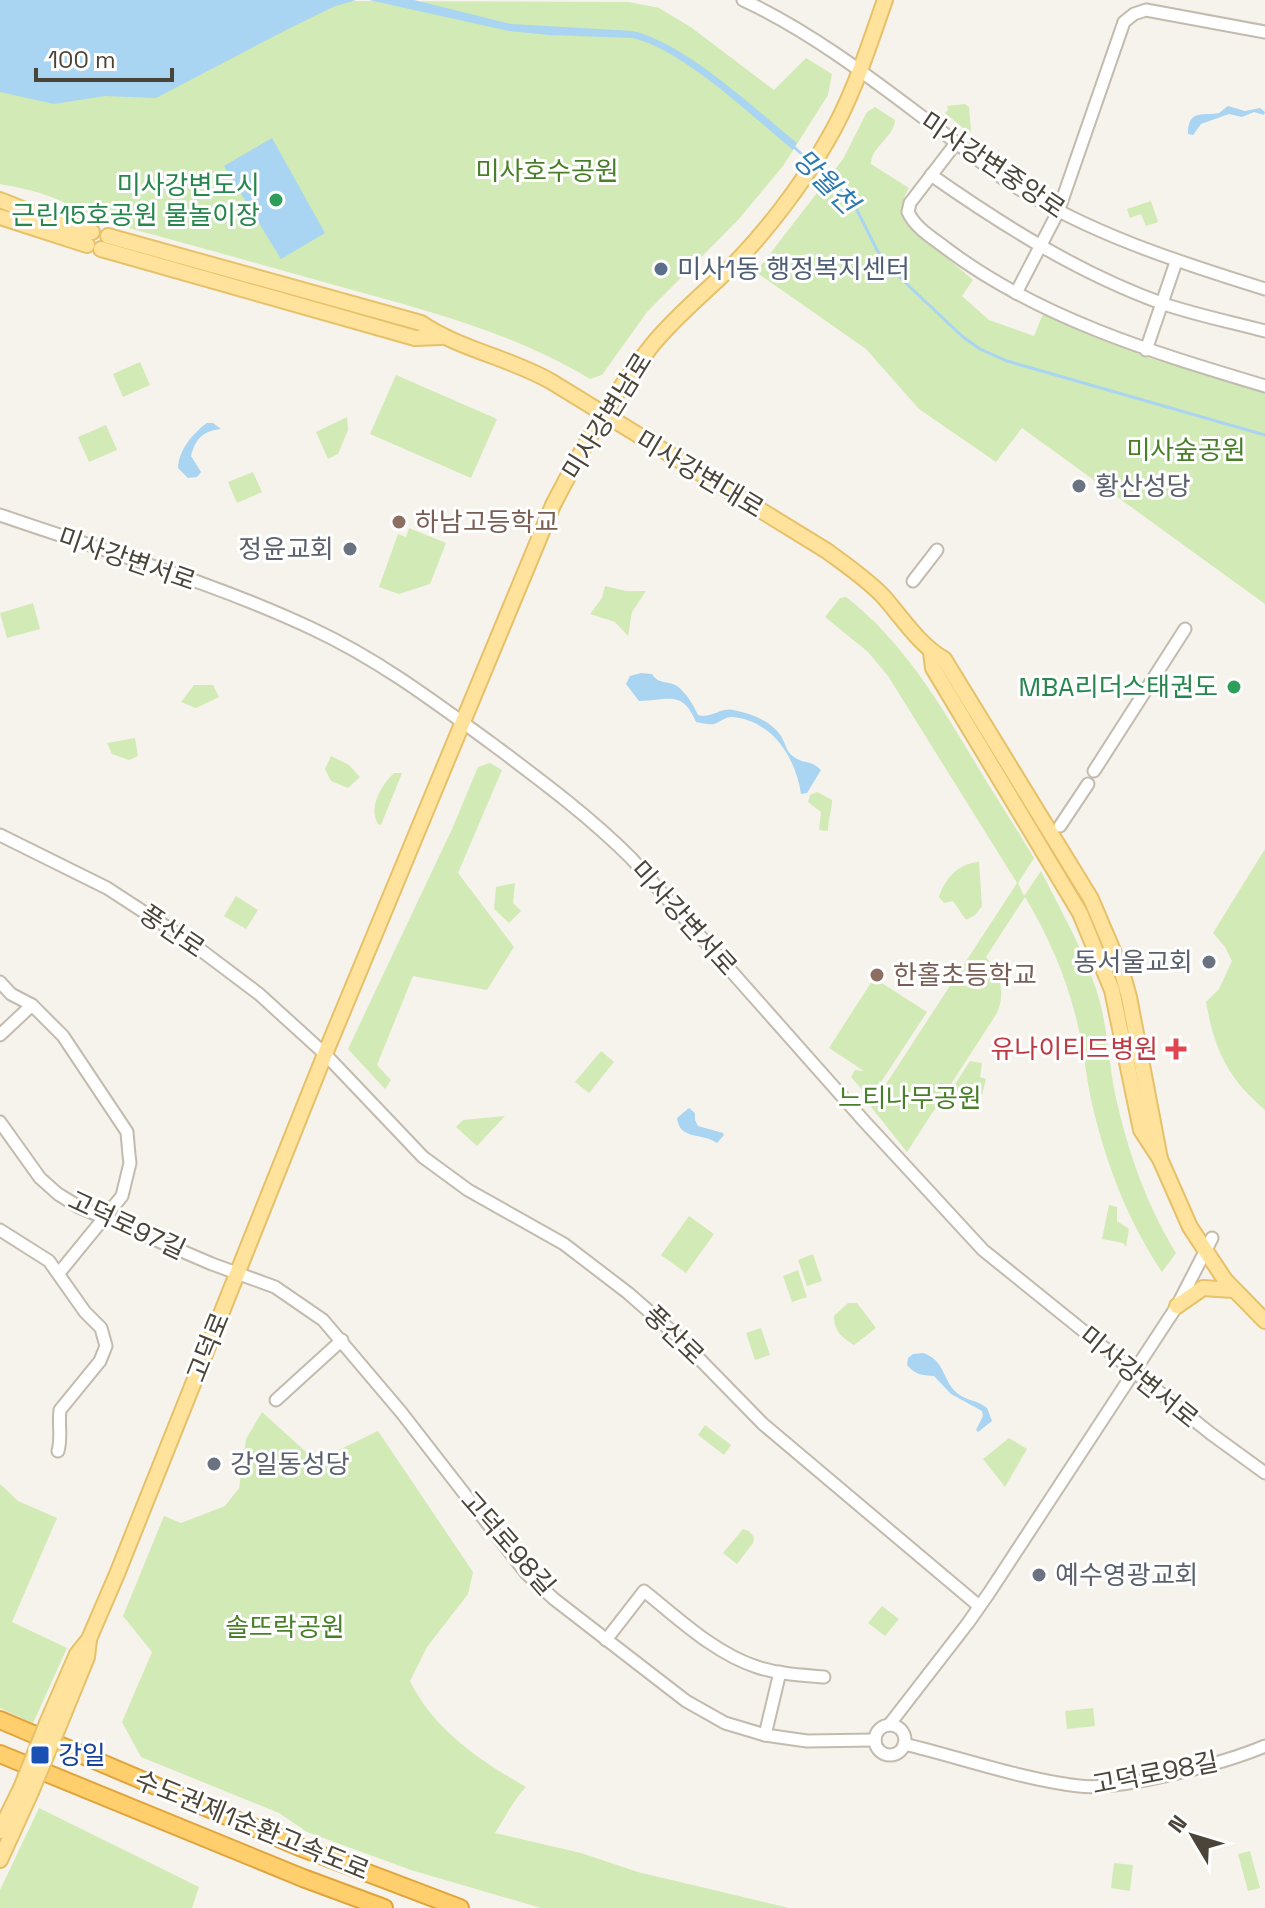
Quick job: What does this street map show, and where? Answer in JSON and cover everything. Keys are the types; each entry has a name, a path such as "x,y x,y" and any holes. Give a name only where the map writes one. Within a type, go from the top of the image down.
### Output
{"highway":[{"name":"수도권제1순환고속도로","path":"0,1720 302,1848 460,1908"},
{"name":"수도권제1순환고속도로","path":"0,1754 384,1908"}],"main road":[{"name":"미사강변남로","path":"325,1054 553,505 587,441 654,343 729,269 800,182 826,143 859,71 885,0"},
{"name":"미사강변대로","path":"0,200 97,240"},
{"name":"미사강변대로","path":"0,217 421,323 442,337 509,360 538,374 848,566 879,593 931,652 933,668 1066,885 1095,945 1119,1017 1141,1130 1160,1159 1190,1227 1209,1244 1233,1290 1265,1321"},
{"name":"고덕로","path":"0,1860 52,1726 87,1657 89,1639 325,1054"},
{"path":"1177,1306 1203,1288 1233,1290"},
{"name":"고덕로","path":"0,1831 26,1790"}],"street":[{"name":"미사강변중앙로","path":"743,0 859,71 1005,180 1058,212 1176,262 1265,289"},
{"path":"1016,293 1058,212 1124,22 1146,10 1265,32"},
{"path":"956,143 910,203 908,212 912,220 978,272 1016,293 1146,350 1265,386"},
{"path":"931,175 1040,247 1161,303 1265,331"},
{"path":"1146,350 1176,262"},
{"name":"미사강변서로","path":"0,515 255,604 313,629 382,665 561,796 613,840 983,1250 1210,1433 1265,1473"},
{"path":"913,581 937,550"},
{"path":"1094,771 1185,629"},
{"path":"1060,826 1088,784"},
{"name":"풍산로","path":"0,835 107,888 190,942 259,994 325,1054 423,1157 468,1190 564,1244 628,1293 676,1335 763,1424 979,1606"},
{"path":"0,982 11,994 32,1005 63,1036 127,1132 130,1163 122,1196 59,1273"},
{"path":"0,1035 32,1005"},
{"name":"고덕로97길","path":"0,1122 40,1178 58,1194 103,1219 238,1273"},
{"path":"0,1230 49,1261 85,1312 101,1328 106,1346 100,1361 60,1410 61,1441 58,1451"},
{"path":"889,1725 901,1731 904,1744 896,1754 887,1755 879,1750 875,1740 880,1729 889,1725 968,1623 1177,1306 1209,1244"},
{"name":"고덕로98길","path":"238,1273 275,1287 323,1320 526,1573 686,1701 725,1723 765,1735 807,1741 875,1740"},
{"path":"276,1400 342,1340"},
{"path":"606,1640 644,1591 721,1650 758,1667 824,1677"},
{"path":"765,1735 780,1672"},
{"name":"고덕로98길","path":"904,1744 1057,1783 1100,1787 1231,1758 1265,1746"}],"green space":[{"name":"미사호수공원","path":"0,0 629,2 659,8 692,28 774,90 806,58 832,74 828,95 783,166 738,220 647,312 602,375 590,379 530,348 467,324 91,218 48,196 0,184"},
{"path":"965,104 969,107 969,133 945,113 947,106"},
{"name":"미사숲공원","path":"875,107 895,120 871,164 909,188 903,205 905,222 973,280 962,296 989,320 1034,336 1043,314 1146,357 1265,391 1265,604 1022,428 996,462 919,409 866,349 756,272 843,159 867,112"},
{"path":"1151,201 1158,222 1146,226 1141,214 1130,218 1127,209"},
{"path":"140,362 150,385 123,397 113,374"},
{"path":"396,375 497,419 471,478 370,434"},
{"path":"347,417 348,430 338,454 328,459 316,432"},
{"path":"106,425 117,450 89,462 78,437"},
{"path":"253,472 262,492 237,503 228,482"},
{"path":"409,528 446,543 430,584 399,594 379,587 398,534 406,537"},
{"path":"605,586 626,591 646,591 632,612 628,636 615,622 590,614 602,598"},
{"name":"느티나무공원","path":"846,597 888,636 924,681 1034,858 1018,883 1024,896 1041,871 1078,944 1100,1002 1126,1138 1147,1198 1176,1253 1162,1272 1130,1216 1114,1177 1092,1105 1069,992 1050,944 1025,897 986,957 1000,984 1001,998 997,1013 907,1152 871,1107 1017,883 888,676 868,652 825,617 840,598"},
{"path":"33,603 40,629 7,638 0,613"},
{"path":"194,685 213,685 219,697 196,708 181,702"},
{"path":"135,738 138,756 129,760 112,754 107,743"},
{"path":"331,756 349,765 360,777 348,788 331,781 325,769"},
{"path":"490,763 502,770 458,873 514,947 487,990 413,976 377,1065 391,1080 385,1089 348,1049 478,767"},
{"path":"394,773 402,773 381,825 375,817 375,804"},
{"path":"817,792 832,800 828,831 819,830 821,812 808,802 810,795"},
{"path":"1265,849 1265,1110 1241,1086 1225,1062 1206,1002 1219,989 1232,961 1213,933"},
{"path":"979,862 982,906 966,920 953,901 944,903 939,897 954,873 965,865"},
{"path":"515,883 513,903 521,911 509,923 494,909 496,887"},
{"path":"236,896 258,910 246,929 224,916"},
{"path":"874,978 927,1012 879,1081 879,1086 866,1094 851,1077 855,1070 864,1071 829,1048"},
{"path":"601,1051 614,1062 589,1093 575,1082"},
{"path":"970,1061 982,1063 980,1077 986,1079 982,1095 952,1089"},
{"path":"505,1116 477,1146 456,1127 463,1120"},
{"path":"1109,1205 1117,1207 1117,1221 1129,1229 1126,1247 1123,1243 1102,1239"},
{"path":"689,1216 714,1234 686,1273 661,1255"},
{"path":"813,1254 822,1281 807,1286 798,1260"},
{"path":"798,1270 807,1297 792,1302 783,1276"},
{"path":"848,1303 857,1303 876,1328 854,1345 840,1334 834,1322 834,1316"},
{"path":"761,1328 770,1355 755,1360 746,1333"},
{"name":"솔뜨락공원","path":"262,1412 316,1461 378,1431 473,1572 468,1594 427,1647 410,1681 432,1714 459,1742 526,1787 495,1833 581,1853 638,1872 789,1908 541,1908 411,1870 307,1832 279,1813 141,1757 122,1722 152,1652 123,1616 164,1516 181,1523 225,1506 239,1488 246,1439"},
{"path":"705,1425 731,1445 724,1455 698,1435"},
{"path":"1009,1438 1027,1449 1005,1487 983,1459"},
{"path":"0,1484 18,1501 57,1518 12,1622 67,1648 33,1723 0,1708"},
{"path":"743,1529 754,1537 753,1543 737,1564 723,1553"},
{"path":"882,1606 899,1619 885,1636 868,1623"},
{"path":"1093,1708 1095,1726 1067,1729 1065,1711"},
{"path":"39,1808 199,1887 192,1908 0,1908 0,1890"},
{"path":"1250,1851 1260,1888 1248,1891 1238,1854"},
{"path":"1114,1863 1133,1865 1130,1891 1111,1888"}],"water":[{"path":"0,0 356,0 333,7 288,29 156,98 105,96 54,104 0,92"},
{"path":"369,0 414,0 511,24 633,31 654,38 697,63 797,143 793,150 695,70 653,45 633,38 509,31"},
{"path":"1228,106 1245,111 1260,108 1265,112 1264,115 1254,112 1242,117 1229,114 1201,124 1193,135 1188,134 1193,117 1219,113"},
{"name":"미사강변도시 근린15호공원 물놀이장","path":"272,138 325,233 281,259 224,166"},
{"path":"207,423 221,429 205,433 195,444 191,456 201,472 197,477 188,478 178,468 181,455 191,437"},
{"path":"652,674 657,680 677,686 698,715 733,710 772,726 791,755 821,770 807,793 801,794 794,767 780,743 759,725 732,717 714,724 696,722 691,712 679,701 639,701 626,684 630,676"},
{"path":"689,1108 695,1113 698,1126 723,1133 717,1143 682,1130 677,1118"},
{"path":"923,1353 936,1361 957,1393 987,1408 992,1421 978,1432 982,1411 951,1394 934,1376 919,1374 907,1365 908,1358 913,1354"}],"waterway":[{"name":"망월천","path":"794,147 809,161"},
{"name":"망월천","path":"818,169 852,200 877,250 893,271 963,337 980,349 1007,361 1265,435"}],"place":[{"name":"미사강변도시 근린15호공원 물놀이장","path":"276,200"},
{"name":"미사1동 행정복지센터","path":"661,269"},
{"name":"황산성당","path":"1079,486"},
{"name":"하남고등학교","path":"399,522"},
{"name":"정윤교회","path":"350,549"},
{"name":"MBA리더스태권도","path":"1234,687"},
{"name":"동서울교회","path":"1209,962"},
{"name":"한홀초등학교","path":"877,975"},
{"name":"유나이티드병원","path":"1176,1049"},
{"name":"강일동성당","path":"214,1464"},
{"name":"예수영광교회","path":"1039,1575"},
{"name":"강일","path":"40,1755"}]}
